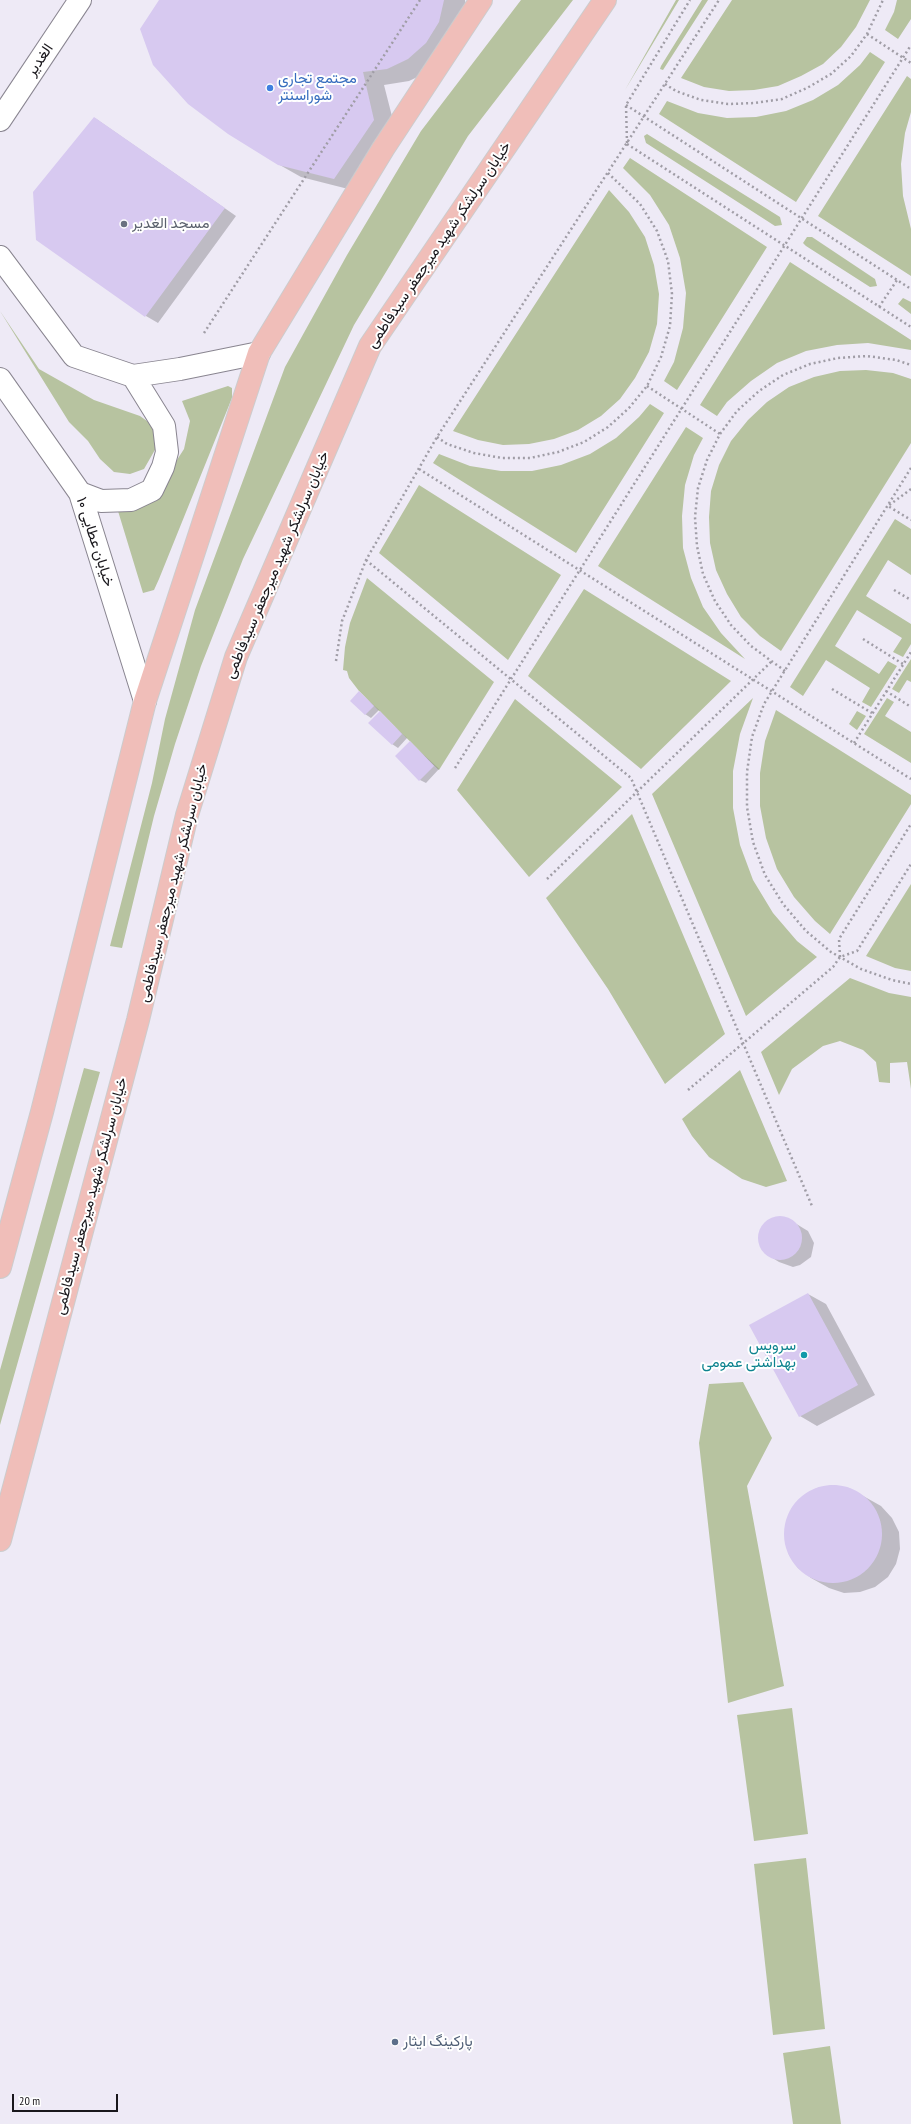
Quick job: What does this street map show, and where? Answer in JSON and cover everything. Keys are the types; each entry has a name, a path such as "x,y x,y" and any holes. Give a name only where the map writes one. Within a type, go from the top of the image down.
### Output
{"main road":[{"path":"0,1268 42,1112 145,701 259,353 383,149 481,0"},
{"name":"خیابان سرلشکر شهید میرجعفر سیدفاطمی","path":"0,1540 138,1020 187,815 236,656 370,346 605,0"}],"street":[{"name":"الغدیر","path":"0,120 80,0"},
{"path":"0,257 74,356 133,376 180,369 259,353"},
{"path":"80,493 101,501 130,500 152,490 163,467 167,452 164,426 133,376"},
{"name":"خیابان عطایی ۱۰","path":"2,387 80,493 145,701"}],"path":[{"path":"180,369 420,0"},
{"path":"627,144 626,105 690,0"},
{"path":"336,661 342,621 366,560 418,469 437,437 719,0"},
{"path":"664,84 676,91 701,100 728,104 755,104 782,98 807,88 831,74 851,56 867,34 883,0"},
{"path":"867,34 911,63"},
{"path":"456,768 911,45"},
{"path":"626,105 911,289"},
{"path":"627,144 911,327"},
{"path":"437,437 447,444 474,453 502,458 530,458 558,452 584,442 608,427 629,408 647,386 661,357 670,326 672,294 668,261 657,231 640,204 608,173"},
{"path":"879,307 897,280"},
{"path":"785,671 751,646 731,625 715,601 703,574 698,553 695,517 698,488 707,460 720,434 737,411 759,391 783,375 810,364 838,358 867,356 896,360 911,365"},
{"path":"647,386 720,434"},
{"path":"911,468 764,704 752,737 747,772 747,807 753,842 765,874 783,904 806,931 840,957 861,969 892,980 911,984"},
{"path":"418,469 911,779"},
{"path":"888,506 911,489"},
{"path":"888,506 911,520"},
{"path":"366,560 631,778 812,1206"},
{"path":"894,590 911,600"},
{"path":"863,639 903,664"},
{"path":"854,743 911,652"},
{"path":"547,879 772,660"},
{"path":"832,689 872,714"},
{"path":"886,691 911,707"},
{"path":"840,957 838,939 911,824"},
{"path":"688,1090 833,967 840,957 857,951 911,864"}],"green space":[{"path":"521,0 573,0 468,136 354,325 243,559 201,666 175,744 154,816 122,948 110,946 152,783 165,719 195,610 285,367 347,255 421,131"},
{"path":"676,0 679,0 625,90"},
{"path":"702,0 708,0 663,70 660,69 661,66"},
{"path":"732,0 870,0 856,27 841,47 823,64 778,86 754,90 729,91 704,87 681,78"},
{"path":"897,0 911,0 911,19 898,39 885,30 894,12"},
{"path":"870,52 885,62 796,202 659,114 667,101 698,113 727,118 756,117 786,111 813,100 838,85 860,65"},
{"path":"907,76 911,79 911,112 905,133 901,164 903,196 911,229 911,276 818,216"},
{"path":"647,134 780,217 782,225 775,226 646,143 644,136"},
{"path":"630,158 767,247 677,390 664,381 674,362 683,328 686,293 680,258 669,225 650,195 623,168"},
{"path":"609,190 629,212 645,237 654,265 659,294 657,324 649,352 635,378 620,399 601,416 578,430 554,439 529,444 503,445 478,440 453,431"},
{"path":"807,237 812,237 875,279 877,286 870,287 806,246 803,243"},
{"path":"790,262 911,340 911,350 868,343 837,345 806,351 777,363 751,381 727,402 717,416 700,405"},
{"path":"903,298 911,302 911,314 898,304"},
{"path":"0,311 39,369 94,400 140,416 154,426 156,448 144,469 130,474 114,472 100,459 88,441 69,422"},
{"path":"866,370 893,373 911,379 911,443 781,651 760,636 741,617 727,594 716,570 710,543 709,517 711,491 719,465 731,441 748,420 767,402 789,387 814,377 840,371"},
{"path":"228,386 232,388 232,398 159,579 154,590 143,593 118,511 164,480 184,449 190,421 182,401"},
{"path":"650,404 664,413 576,553 433,463 439,454 470,466 501,471 532,471 561,465 590,454 616,438 639,417"},
{"path":"686,427 703,438 694,455 685,485 682,516 683,548 691,578 703,607 721,633 745,659 598,566"},
{"path":"419,485 561,575 508,660 379,553"},
{"path":"895,519 911,529 911,575 888,560 866,596 911,624 911,644 903,657 893,652 902,638 857,610 835,646 879,674 888,661 897,666 871,707 862,702 870,688 826,660 803,696 790,687"},
{"path":"367,578 494,682 439,770 359,691 349,678 347,671 343,670 345,647 350,623"},
{"path":"584,589 731,681 641,769 528,676"},
{"path":"911,659 911,682 907,680 899,693 892,689"},
{"path":"753,698 740,734 733,771 733,808 740,845 753,880 773,913 797,941 817,957 746,1016 652,794"},
{"path":"887,698 894,702 885,716 911,732 911,763 864,734"},
{"path":"515,699 622,787 529,877 457,790"},
{"path":"776,710 911,795 911,804 830,934 815,921 794,897 777,869 766,838 760,806 760,773 765,741"},
{"path":"857,711 866,716 857,730 849,724"},
{"path":"632,814 725,1034 665,1084 608,989 546,898"},
{"path":"911,884 911,971 895,968 866,956"},
{"path":"850,978 889,993 911,997 911,1089 907,1062 890,1063 890,1083 879,1082 876,1062 863,1050 840,1041 823,1046 792,1069 779,1095 761,1052"},
{"path":"84,1068 100,1072 0,1425 0,1370"},
{"path":"740,1070 787,1181 766,1187 742,1179 709,1157 692,1136 682,1119"},
{"path":"743,1382 772,1438 747,1486 784,1686 728,1703 699,1443 709,1384"},
{"path":"792,1708 808,1834 754,1841 737,1715"},
{"path":"806,1858 825,2029 773,2035 754,1864"},
{"path":"830,2046 841,2124 793,2124 783,2053"}],"building":[{"name":"مجتمع تجاری شوراسنتر","path":"159,0 444,0 439,22 426,43 408,59 387,69 363,72 374,120 334,179 278,165 228,134 188,104 153,65 140,29"},
{"name":"مسجد الغدیر","path":"94,117 225,208 145,317 36,240 33,192"},
{"path":"359,691 374,706 365,715 350,701"},
{"path":"380,711 402,734 392,745 368,723"},
{"path":"410,741 434,766 419,781 395,756"},
{"path":"780,1216 792,1220 798,1226 802,1238 798,1250 792,1256 780,1260 768,1256 762,1250 758,1238 762,1226 768,1220"},
{"name":"سرویس بهداشتی عمومی","path":"808,1293 858,1385 799,1417 749,1325"},
{"path":"833,1485 852,1488 868,1499 879,1515 882,1534 879,1553 868,1569 852,1580 833,1583 814,1580 798,1569 787,1553 784,1534 787,1515 798,1499 814,1488"}],"place":[{"name":"مجتمع تجاری شوراسنتر","path":"270,88"},
{"name":"مسجد الغدیر","path":"124,224"},
{"name":"سرویس بهداشتی عمومی","path":"804,1355"},
{"name":"پارکینگ ایثار","path":"395,2042"}]}
